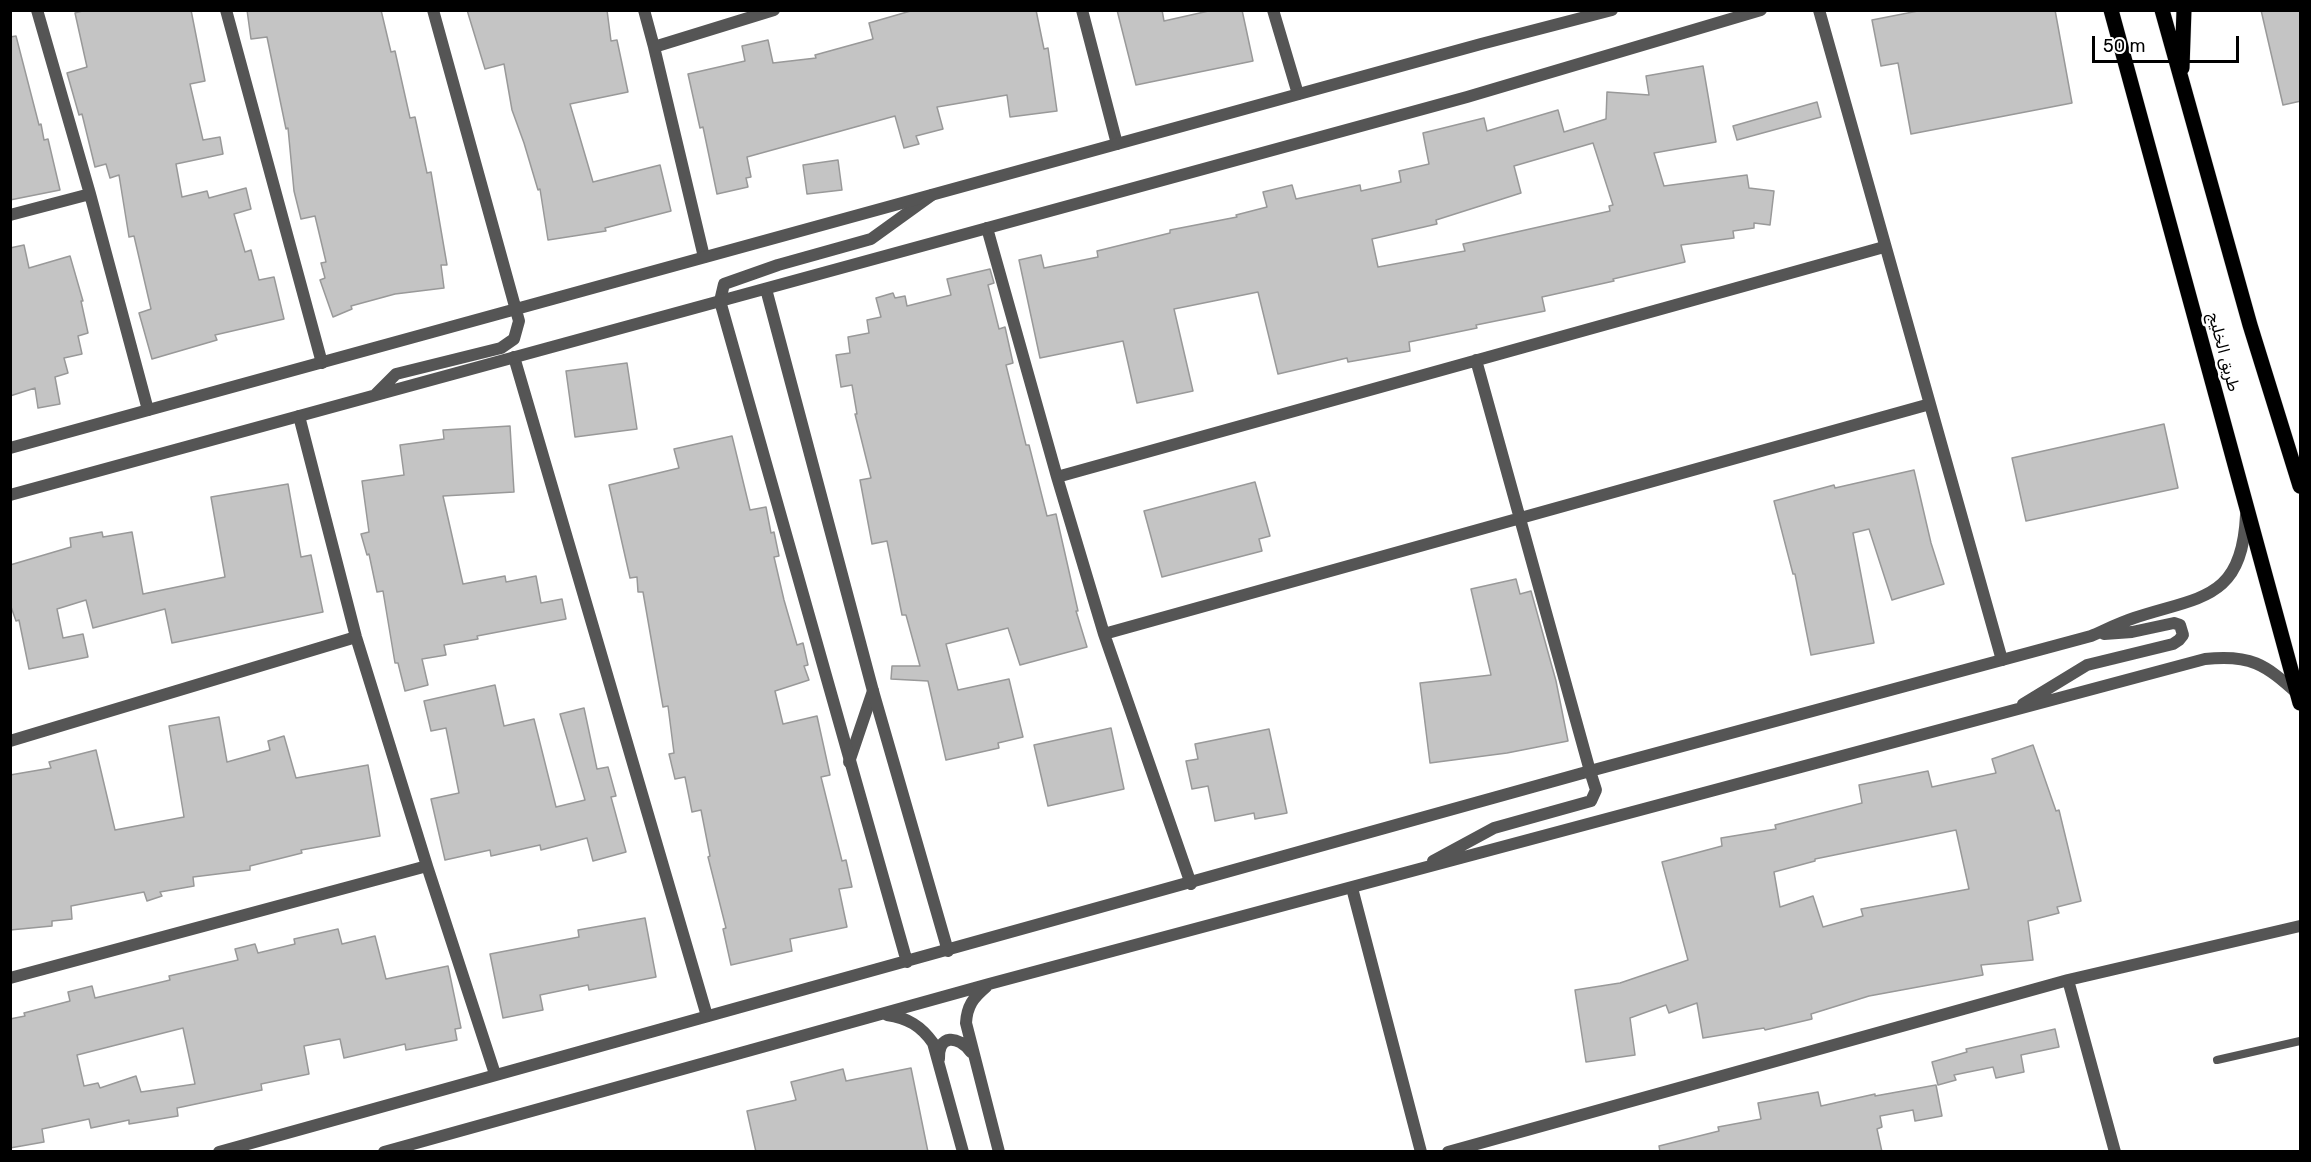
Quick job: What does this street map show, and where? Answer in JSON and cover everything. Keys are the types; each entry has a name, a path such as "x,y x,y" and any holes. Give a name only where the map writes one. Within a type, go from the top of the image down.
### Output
{"main road":[{"path":"2099,10 2119,42"},
{"name":"طريق الخليج","path":"2111,10 2299,698"},
{"name":"طريق الخليج","path":"2162,10 2250,325 2301,486"},
{"path":"2181,83 2184,10"}],"street":[{"path":"37,10 90,194 148,410"},
{"path":"226,10 322,363"},
{"path":"374,396 396,374 501,348 514,339 519,321 433,10"},
{"path":"644,10 704,257"},
{"path":"654,47 774,10"},
{"path":"1082,10 1117,144"},
{"path":"1273,10 1298,94"},
{"path":"10,448 1612,10"},
{"path":"10,495 1467,97 1761,10"},
{"path":"1819,10 2002,660"},
{"path":"10,215 90,194"},
{"path":"907,962 720,301 724,284 778,265 871,239 933,195"},
{"path":"987,228 1104,634 1191,884"},
{"path":"1057,477 1884,247"},
{"path":"766,289 873,691 948,951"},
{"path":"514,357 706,1016"},
{"path":"1413,872 1494,828 1591,801 1596,790 1476,360"},
{"path":"1104,634 1930,404"},
{"path":"299,416 356,637 495,1074"},
{"path":"219,1152 495,1074 1191,884 1590,771 2091,636 2133,618 2190,603 2210,594 2228,577 2241,557 2247,504"},
{"path":"2009,712 2087,665 2172,644 2183,635 2180,625 2174,622 2132,632 2091,636"},
{"path":"10,741 356,637"},
{"path":"384,1152 989,984 2205,659 2229,657 2253,661 2273,672 2299,698"},
{"path":"849,762 873,691"},
{"path":"10,978 427,866"},
{"path":"1352,888 1421,1152"},
{"path":"1448,1152 2068,980 2301,926"},
{"path":"2068,980 2115,1152"},
{"path":"989,984 973,999 967,1010 966,1023 999,1152"},
{"path":"883,1014 899,1016 912,1021 933,1043 963,1152"},
{"path":"939,1063 942,1043 950,1039 958,1040 966,1045 973,1055"}],"lane":[{"path":"2217,1060 2301,1041"}],"building":[{"path":"86,10 191,10 205,81 190,84 203,140 220,137 223,154 176,164 182,197 207,191 209,198 246,188 251,209 234,214 245,252 251,250 259,280 274,277 284,319 215,335 217,340 152,359 139,313 151,309 134,236 129,237 119,175 110,178 106,164 95,167 82,114 79,115 67,73 87,67 75,13"},
{"path":"247,10 381,10 391,52 395,51 410,118 415,117 427,173 431,172 447,265 441,265 444,288 395,294 351,306 352,309 333,317 320,280 325,278 321,263 326,262 315,216 301,219 294,191 288,128 286,129 267,37 251,39"},
{"path":"467,10 607,10 611,41 617,40 628,92 570,104 593,182 660,165 671,211 605,228 606,231 548,240 540,189 538,190 512,110 504,64 485,69"},
{"path":"914,10 1036,10 1044,49 1048,48 1057,111 1010,117 1007,95 937,107 943,129 916,136 919,144 904,148 895,116 747,157 751,177 746,178 748,187 717,194 703,127 700,128 688,74 745,61 742,46 768,40 773,63 816,58 815,55 873,39 869,23"},
{"path":"1117,10 1162,10 1164,21 1213,10 1242,10 1253,61 1136,85"},
{"path":"1923,10 2055,10 2072,103 1911,134 1898,63 1881,66 1872,20"},
{"path":"2261,10 2301,10 2301,101 2283,105"},
{"path":"16,36 39,125 41,124 44,140 48,139 60,190 10,200 10,37"},
{"path":"1703,66 1716,142 1654,153 1664,186 1747,175 1749,188 1774,191 1770,225 1754,223 1754,228 1733,231 1734,238 1681,245 1685,262 1542,297 1545,311 1409,342 1410,351 1348,362 1347,358 1278,374 1258,292 1174,309 1193,391 1137,403 1123,341 1040,358 1019,260 1041,255 1044,268 1098,257 1097,251 1170,233 1170,230 1237,217 1236,215 1267,207 1263,192 1292,185 1296,199 1360,185 1361,191 1401,182 1399,171 1429,164 1423,133 1484,118 1487,131 1558,110 1564,132 1606,119 1607,92 1649,95 1646,76","holes":["1593,143 1613,205 1609,206 1610,211 1463,244 1465,251 1378,267 1372,239 1437,224 1436,220 1521,193 1514,166"]},
{"path":"1817,102 1821,117 1737,140 1733,126"},
{"path":"838,160 842,190 807,194 803,165"},
{"path":"24,245 29,268 70,256 83,301 81,301 88,333 78,336 82,354 64,358 68,373 55,377 60,404 38,408 35,388 10,396 10,248"},
{"path":"990,269 994,283 988,285 999,329 1005,327 1013,363 1006,365 1026,445 1029,445 1047,516 1056,514 1078,611 1076,611 1087,647 1020,665 1008,628 946,644 958,690 1009,679 1023,737 998,743 999,748 946,760 928,681 891,679 892,666 920,666 906,615 902,615 887,541 872,544 860,480 871,478 855,414 857,414 852,385 841,387 836,355 850,353 848,337 869,333 867,320 881,317 876,298 893,293 895,298 905,296 907,306 951,295 947,279"},
{"path":"627,363 637,429 575,437 566,371"},
{"path":"2164,424 2178,488 2026,521 2012,458"},
{"path":"510,426 514,492 443,496 463,584 505,576 506,582 536,576 541,603 562,599 566,619 477,636 478,639 444,645 446,655 422,659 428,685 405,691 398,663 395,663 383,591 377,592 369,554 367,555 361,534 369,532 362,481 404,475 400,445 444,439 443,430"},
{"path":"732,436 750,510 766,507 771,533 774,532 779,556 774,557 784,600 797,645 803,643 808,665 804,666 809,680 775,691 783,724 817,716 830,775 821,777 842,861 846,860 852,887 839,889 847,927 790,939 792,951 731,965 723,929 726,928 708,857 710,856 701,810 692,812 685,777 675,779 669,754 674,753 668,706 663,707 643,592 638,592 637,577 630,578 609,485 679,468 674,449"},
{"path":"1914,470 1931,543 1944,584 1892,600 1869,529 1853,533 1874,643 1811,655 1795,574 1793,574 1774,501 1834,485 1835,488"},
{"path":"1255,482 1270,536 1259,539 1262,551 1162,577 1144,511"},
{"path":"288,484 301,557 311,555 323,612 172,643 165,609 93,628 86,600 57,609 63,638 83,634 88,657 29,669 19,620 16,621 10,604 10,565 71,547 70,538 102,532 103,537 132,532 143,594 225,577 211,497"},
{"path":"1516,579 1520,594 1531,591 1556,681 1568,741 1507,753 1430,763 1420,683 1491,675 1471,589"},
{"path":"495,685 504,726 534,719 556,807 585,800 560,714 584,708 597,769 608,767 616,796 611,797 626,852 593,861 587,838 541,850 540,845 491,856 490,850 445,860 431,799 459,793 446,728 431,731 424,701"},
{"path":"219,717 227,762 270,750 268,741 284,736 296,778 368,765 380,836 301,850 302,853 250,866 250,870 193,877 194,886 160,892 162,896 147,901 144,892 71,906 72,919 52,921 52,926 10,930 10,775 51,768 49,762 96,750 115,830 184,817 169,726"},
{"path":"1111,728 1124,789 1048,806 1034,745"},
{"path":"1269,729 1287,813 1255,819 1254,813 1215,821 1208,786 1192,789 1186,761 1198,759 1195,744"},
{"path":"2033,745 2056,811 2059,810 2081,901 2057,907 2059,913 2028,921 2033,960 1981,965 1983,975 1869,996 1811,1014 1812,1019 1765,1030 1764,1028 1703,1038 1697,1003 1669,1013 1666,1005 1630,1018 1635,1055 1586,1062 1575,990 1620,983 1688,960 1662,862 1722,846 1721,838 1776,829 1775,825 1862,803 1859,785 1928,771 1932,787 1996,773 1992,759","holes":["1956,830 1969,889 1861,909 1863,916 1823,927 1813,896 1780,907 1774,872 1815,861 1815,859"]},
{"path":"645,918 656,977 589,990 588,985 540,995 543,1010 503,1018 490,954 579,937 578,930"},
{"path":"338,929 342,944 375,936 386,979 448,966 461,1028 455,1029 457,1040 406,1050 405,1044 344,1058 340,1039 304,1046 309,1074 261,1084 262,1090 177,1108 178,1116 129,1124 129,1120 91,1128 89,1119 42,1129 44,1142 10,1148 10,1019 70,1001 68,992 92,986 95,998 170,980 169,976 238,960 235,949 255,944 258,953 295,944 294,939","holes":["183,1028 195,1084 141,1092 136,1076 100,1088 98,1083 84,1086 77,1055"]},
{"path":"2055,1029 2059,1047 2021,1055 2024,1072 1996,1078 1993,1067 1954,1075 1956,1080 1938,1085 1932,1062 1967,1052 1966,1049"},
{"path":"911,1068 928,1152 756,1152 747,1111 796,1100 791,1082 843,1069 846,1081"},
{"path":"1936,1085 1942,1116 1915,1121 1913,1110 1880,1116 1882,1127 1877,1129 1882,1152 1660,1152 1659,1146 1719,1131 1718,1127 1761,1119 1758,1103 1818,1092 1821,1106 1875,1094 1875,1096"}]}
